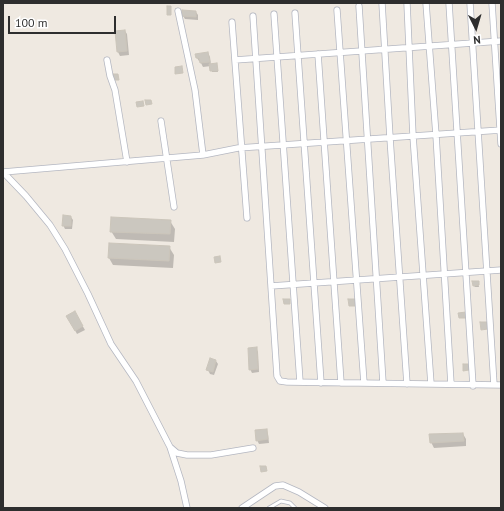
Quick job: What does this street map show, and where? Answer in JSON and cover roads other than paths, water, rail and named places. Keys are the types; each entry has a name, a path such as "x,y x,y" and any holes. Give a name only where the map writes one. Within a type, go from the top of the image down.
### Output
{"street":[{"path":"382,3 390,138 408,384"},
{"path":"407,3 413,136 431,384"},
{"path":"426,3 436,135 451,384"},
{"path":"449,3 473,385"},
{"path":"470,3 494,385"},
{"path":"492,3 501,144"},
{"path":"359,6 383,383"},
{"path":"337,10 364,383"},
{"path":"178,11 195,90 203,155"},
{"path":"294,13 321,383"},
{"path":"274,14 300,382"},
{"path":"253,16 277,376 280,381 321,383 501,385"},
{"path":"232,22 247,218"},
{"path":"235,60 501,41"},
{"path":"318,54 341,383"},
{"path":"107,60 127,162"},
{"path":"161,121 174,207"},
{"path":"3,172 203,155 241,147 501,130"},
{"path":"3,172 26,196 50,225 65,248 111,344 136,381 170,447 181,481 187,508"},
{"path":"272,286 501,270"},
{"path":"170,447 177,453 187,455 211,455 253,448"},
{"path":"242,508 275,486 284,485 299,492 325,508"}],"lane":[{"path":"269,508 281,501 290,503 295,508"}]}
